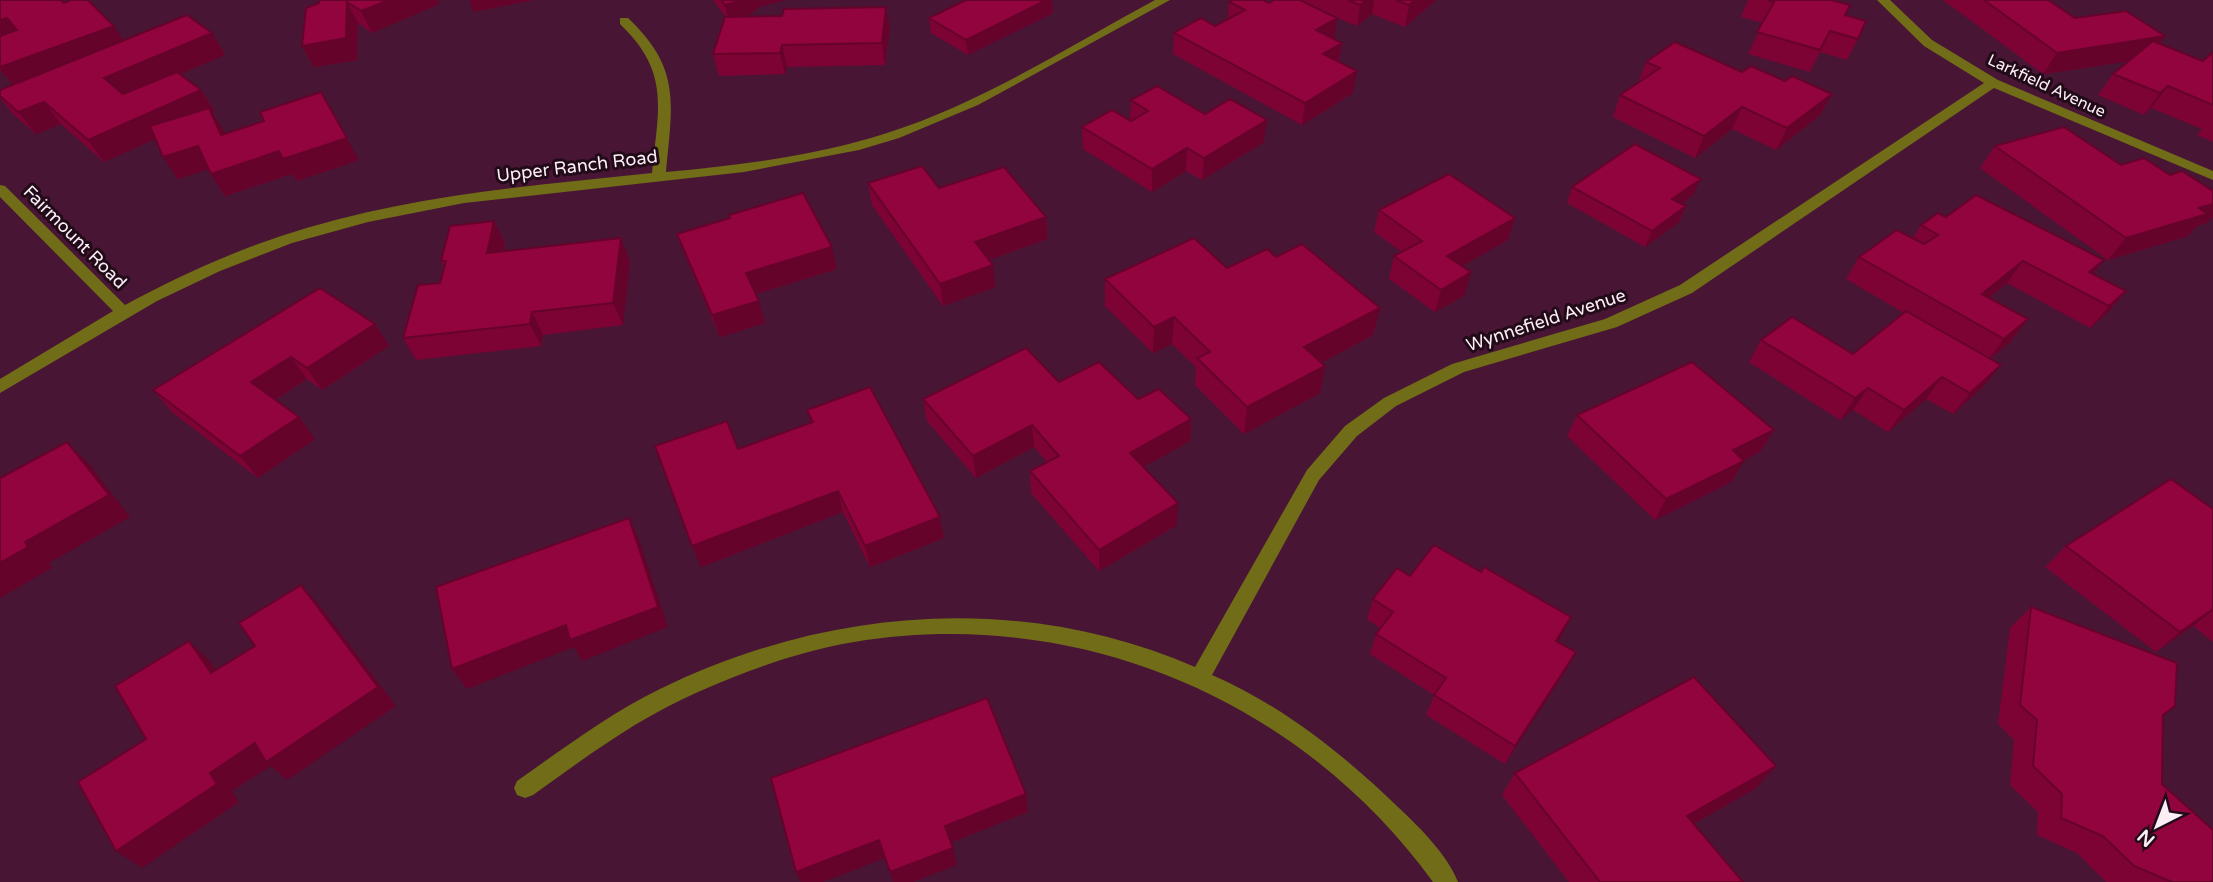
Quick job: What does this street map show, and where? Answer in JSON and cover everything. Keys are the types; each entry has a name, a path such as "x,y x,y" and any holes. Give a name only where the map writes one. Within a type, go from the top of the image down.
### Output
{"street":[{"name":"Upper Ranch Road","path":"0,387 123,312 248,253 409,208 528,190 784,162 869,142 972,103 1164,0"},
{"name":"Larkfield Avenue","path":"1883,0 1928,43 1993,83 2213,176"},
{"path":"624,21 647,44 662,75 665,97 659,176"},
{"name":"Wynnefield Avenue","path":"1200,677 1313,475 1351,431 1390,401 1458,368 1611,323 1686,289 1993,83"},
{"name":"Fairmount Road","path":"0,189 123,312"},
{"path":"525,788 608,729 688,686 774,654 855,634 935,625 1026,628 1117,646 1200,677 1274,716 1346,770 1410,833 1447,882"}],"building":[{"path":"0,0 61,0 64,3 71,0 88,0 114,26 0,67 0,36 17,30 7,18 0,20"},
{"path":"320,0 389,0 361,11 347,2 346,38 302,46 306,8 319,3"},
{"path":"721,0 744,0 725,5"},
{"path":"966,0 1046,0 966,40 929,18"},
{"path":"1263,0 1269,3 1274,0 1300,0 1337,18 1316,30 1342,43 1323,54 1357,71 1305,103 1174,33 1201,18 1215,26 1245,10 1229,2"},
{"path":"1348,0 1366,0 1360,5"},
{"path":"1395,0 1415,0 1409,5"},
{"path":"1767,0 1831,0 1850,5 1845,15 1866,21 1858,39 1830,31 1820,50 1757,32 1774,2"},
{"path":"1984,0 2048,0 2075,18 2126,11 2165,36 2057,53"},
{"path":"886,7 882,43 782,45 780,53 713,54 725,17 782,16 784,9"},
{"path":"187,15 212,33 104,78 123,94 177,72 201,90 88,140 44,102 18,112 0,96 0,90"},
{"path":"2153,41 2203,61 2213,54 2213,105 2168,86 2160,93 2113,74"},
{"path":"1675,42 1742,72 1751,66 1785,81 1792,76 1832,94 1787,128 1742,107 1704,136 1620,95 1660,68 1646,62"},
{"path":"1157,86 1205,114 1230,99 1267,120 1204,158 1187,148 1152,169 1082,127 1112,110 1131,121 1148,111 1131,100"},
{"path":"321,92 347,138 283,159 279,151 211,174 198,146 163,157 150,126 209,108 221,135 264,121 260,112"},
{"path":"2064,127 2121,165 2144,158 2170,175 2182,171 2213,191 2213,204 2199,208 2207,214 2126,238 1995,146"},
{"path":"1635,144 1701,179 1672,199 1686,206 1652,231 1572,187"},
{"path":"922,166 939,188 1004,167 1046,217 975,242 993,265 940,284 868,183"},
{"path":"1449,174 1515,218 1447,256 1471,272 1441,290 1394,256 1422,241 1379,210"},
{"path":"803,193 832,247 746,273 759,301 712,315 677,234"},
{"path":"1976,195 2104,260 2089,272 2126,291 2109,306 2023,261 1982,294 2028,319 2004,339 1859,257 1897,230 1924,244 1938,235 1921,225 1938,213 1946,217"},
{"path":"494,221 487,253 621,238 613,303 532,312 530,324 403,338 418,285 440,283 446,261 441,261 450,226"},
{"path":"1194,238 1227,268 1267,249 1276,257 1302,244 1380,308 1304,347 1325,366 1247,407 1197,358 1210,352 1174,317 1154,327 1105,279"},
{"path":"320,288 375,324 307,368 291,357 251,382 299,417 240,456 153,390"},
{"path":"1906,311 2001,365 1970,393 1942,377 1904,410 1868,388 1855,398 1761,340 1792,317 1853,354"},
{"path":"1026,348 1059,382 1099,362 1138,399 1159,389 1191,419 1130,453 1178,503 1099,550 1030,471 1059,456 1032,425 973,456 923,399"},
{"path":"1692,362 1774,430 1733,450 1744,461 1666,499 1577,415"},
{"path":"870,387 940,517 865,546 838,491 692,546 655,446 727,421 738,449 813,422 807,410"},
{"path":"67,442 109,495 25,542 28,547 0,563 0,478"},
{"path":"2171,479 2213,509 2213,609 2180,632 2066,546"},
{"path":"629,518 658,607 570,640 566,625 452,669 436,587"},
{"path":"1434,545 1481,572 1484,567 1571,617 1556,641 1576,652 1515,746 1434,695 1446,678 1376,634 1393,612 1373,599 1397,568 1410,576"},
{"path":"301,585 378,687 266,762 255,743 210,773 217,784 116,851 78,782 146,739 115,686 189,641 211,673 255,646 239,623"},
{"path":"2031,607 2177,663 2175,706 2163,715 2162,784 2213,830 2213,880 2210,882 2172,882 2134,866 2103,836 2061,818 2062,794 2033,766 2037,720 2020,705"},
{"path":"1694,677 1776,766 1687,816 1743,882 1600,882 1515,773"},
{"path":"987,698 1026,794 945,826 953,848 890,872 879,840 796,872 771,778"}]}
